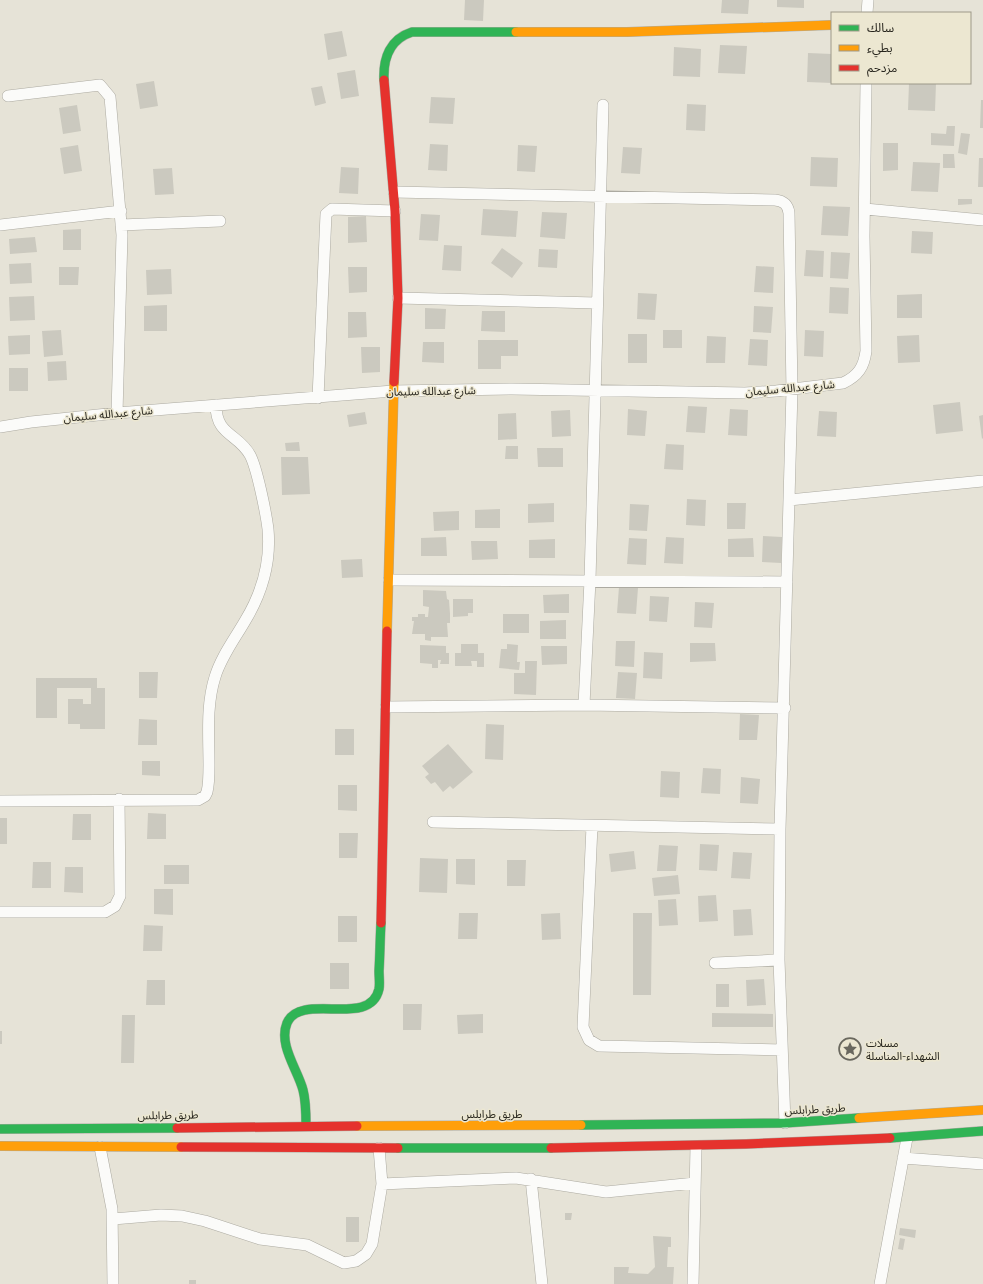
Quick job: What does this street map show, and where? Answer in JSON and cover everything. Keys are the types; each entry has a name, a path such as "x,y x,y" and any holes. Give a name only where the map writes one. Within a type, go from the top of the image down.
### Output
{"main road":[{"path":"306,1126 303,1090 288,1051 286,1040 288,1020 300,1011 365,1007 375,1001 379,990 393,391 398,298 394,192 384,74 386,57 392,44 400,36 412,32 627,32 831,25"},
{"name":"طريق طرابلس","path":"0,1129 306,1126 512,1126 785,1122 901,1117 983,1110"},
{"path":"0,1146 379,1148 696,1147 907,1138 983,1131"}],"street":[{"path":"867,12 868,0"},
{"path":"866,84 865,209 983,220"},
{"path":"8,96 100,85 110,97 121,212 117,413"},
{"path":"584,705 590,580 596,303 603,105"},
{"path":"394,192 775,200 785,204 789,213 792,390 785,708 780,830 779,960 785,1122"},
{"path":"318,398 326,214 332,209 395,211"},
{"name":"شارع عبدالله سليمان","path":"0,427 30,422 117,413 393,391 498,389 594,392 745,393 792,390 843,383 852,379 859,372 864,362 866,351 865,209"},
{"path":"0,225 121,212"},
{"path":"121,225 220,221"},
{"path":"398,298 596,303"},
{"path":"0,801 119,799 198,800 205,796 208,788 210,698 214,679 225,653 252,610 263,584 268,555 268,528 253,462 245,447 221,427 218,420 216,405"},
{"path":"789,500 983,481"},
{"path":"389,580 787,582"},
{"path":"386,707 584,705 785,708"},
{"path":"0,912 105,912 115,906 120,896 119,799"},
{"path":"433,822 780,830"},
{"path":"592,826 583,1027 589,1040 600,1046 782,1050"},
{"path":"715,963 779,960"},
{"path":"880,1284 907,1138"},
{"path":"100,1147 113,1220 113,1284"},
{"path":"692,1284 696,1147"},
{"path":"113,1220 161,1215 193,1218 260,1239 280,1243 308,1245 338,1261 350,1263 362,1258 372,1244 382,1184 379,1148"},
{"path":"903,1158 983,1164"},
{"path":"382,1184 504,1178 530,1179 578,1189 606,1192 695,1183"},
{"path":"530,1179 542,1284"}],"building":[{"path":"465,0 484,0 483,21 464,20"},
{"path":"722,0 749,0 748,14 721,13"},
{"path":"777,0 804,0 804,8 777,7"},
{"path":"342,31 347,56 328,60 324,34"},
{"path":"720,45 747,46 745,74 718,73"},
{"path":"674,47 701,49 700,77 673,76"},
{"path":"808,53 831,54 831,83 807,82"},
{"path":"355,70 359,96 341,99 337,73"},
{"path":"154,81 158,106 140,109 136,84"},
{"path":"909,84 936,84 935,111 908,110"},
{"path":"322,86 326,103 315,106 311,88"},
{"path":"431,97 455,98 453,124 429,123"},
{"path":"981,100 983,100 983,128 980,128"},
{"path":"687,104 706,105 705,131 686,130"},
{"path":"77,105 81,131 63,134 59,108"},
{"path":"947,126 955,126 954,146 931,145 931,133 946,134"},
{"path":"961,133 970,134 967,155 958,153"},
{"path":"883,143 898,143 898,170 883,171"},
{"path":"430,144 448,145 447,171 428,170"},
{"path":"78,145 82,171 64,174 60,148"},
{"path":"518,145 537,146 535,172 517,171"},
{"path":"623,147 642,148 640,174 621,173"},
{"path":"943,154 954,154 955,168 943,168"},
{"path":"811,157 838,158 837,187 810,186"},
{"path":"979,158 983,158 983,187 978,187"},
{"path":"913,162 940,163 938,192 911,191"},
{"path":"341,167 359,168 358,194 339,193"},
{"path":"172,168 174,194 155,195 153,169"},
{"path":"958,199 972,199 972,204 958,205"},
{"path":"823,206 850,207 848,236 821,235"},
{"path":"483,209 518,211 516,237 481,235"},
{"path":"542,212 567,213 565,239 540,237"},
{"path":"421,214 440,215 438,241 419,240"},
{"path":"366,216 367,242 348,243 348,217"},
{"path":"81,229 81,250 63,250 63,230"},
{"path":"912,231 933,232 932,254 911,253"},
{"path":"35,237 37,252 10,254 9,239"},
{"path":"444,245 462,246 461,271 442,270"},
{"path":"502,248 523,263 512,278 491,263"},
{"path":"539,249 558,250 557,268 538,267"},
{"path":"806,250 824,251 823,277 804,276"},
{"path":"831,252 850,253 848,279 830,278"},
{"path":"31,263 32,283 10,284 9,264"},
{"path":"756,266 774,267 773,293 754,292"},
{"path":"59,267 79,267 78,285 59,285"},
{"path":"348,267 367,267 367,292 349,293"},
{"path":"171,269 172,294 147,295 146,270"},
{"path":"830,287 849,288 848,314 829,313"},
{"path":"638,293 657,294 655,320 637,319"},
{"path":"922,294 922,318 897,318 897,295"},
{"path":"34,296 35,320 10,321 9,297"},
{"path":"167,305 167,331 144,331 144,306"},
{"path":"754,306 773,307 771,333 753,332"},
{"path":"425,308 446,309 445,329 425,329"},
{"path":"482,311 505,311 505,332 481,331"},
{"path":"348,312 366,312 367,337 348,338"},
{"path":"61,330 63,355 44,357 42,331"},
{"path":"663,330 682,330 682,348 663,348"},
{"path":"805,330 824,331 823,357 804,356"},
{"path":"628,334 647,334 647,363 628,363"},
{"path":"30,335 30,354 9,355 8,336"},
{"path":"919,335 920,362 898,363 897,336"},
{"path":"707,336 726,337 725,363 706,363"},
{"path":"750,339 768,340 767,366 748,365"},
{"path":"478,340 518,340 518,356 501,356 501,369 478,369"},
{"path":"423,342 444,342 444,363 422,362"},
{"path":"361,347 380,347 380,372 362,373"},
{"path":"66,361 67,380 48,381 47,362"},
{"path":"9,368 28,368 28,391 9,391"},
{"path":"960,402 963,431 936,434 933,405"},
{"path":"688,406 707,407 705,433 686,432"},
{"path":"628,409 647,411 645,436 627,435"},
{"path":"730,409 748,410 747,436 728,435"},
{"path":"570,410 571,436 552,437 551,411"},
{"path":"819,411 837,412 836,437 817,436"},
{"path":"365,412 367,424 349,427 347,415"},
{"path":"516,413 517,439 498,440 498,414"},
{"path":"983,415 983,438 982,439 979,416"},
{"path":"299,442 300,451 286,451 285,443"},
{"path":"666,444 684,445 683,470 664,469"},
{"path":"506,446 518,446 518,459 505,459"},
{"path":"537,448 563,448 563,467 538,467"},
{"path":"281,457 308,457 310,494 282,495"},
{"path":"687,499 706,500 705,526 686,525"},
{"path":"554,503 554,522 528,523 528,504"},
{"path":"727,503 746,503 745,529 727,529"},
{"path":"630,504 649,505 647,531 629,530"},
{"path":"500,509 500,528 475,528 475,510"},
{"path":"459,511 459,530 434,531 433,512"},
{"path":"763,536 782,537 781,563 762,562"},
{"path":"446,537 447,556 421,556 421,538"},
{"path":"666,537 684,538 683,564 664,563"},
{"path":"629,538 647,539 646,565 627,564"},
{"path":"753,538 754,557 728,557 728,539"},
{"path":"555,539 555,558 529,558 529,540"},
{"path":"471,541 497,541 498,559 472,560"},
{"path":"362,559 363,577 342,578 341,560"},
{"path":"619,587 638,588 636,614 617,613"},
{"path":"423,590 446,591 447,599 449,600 450,614 450,623 447,623 448,637 431,637 431,641 425,640 425,634 412,634 414,621 412,621 412,617 418,617 418,614 425,614 425,617 428,617 429,607 423,606"},
{"path":"569,594 569,613 544,613 543,595"},
{"path":"650,596 669,597 667,622 649,621"},
{"path":"453,599 473,599 473,613 468,613 468,616 453,617"},
{"path":"695,602 714,603 712,628 694,627"},
{"path":"503,614 529,614 529,633 503,633"},
{"path":"566,620 566,639 540,639 540,621"},
{"path":"616,641 635,641 634,667 615,666"},
{"path":"690,643 715,643 716,661 690,662"},
{"path":"461,644 478,644 478,653 484,653 484,667 477,667 477,661 471,661 472,666 455,666 455,653 461,653"},
{"path":"507,644 518,645 517,662 520,662 519,670 499,668 501,649 507,649"},
{"path":"420,645 446,646 446,653 449,653 449,664 440,664 441,660 438,660 438,668 432,668 432,664 420,663"},
{"path":"541,646 567,646 567,664 542,665"},
{"path":"644,652 663,653 662,679 643,678"},
{"path":"525,661 537,661 536,695 514,694 514,673 525,673"},
{"path":"139,672 158,672 157,698 139,698"},
{"path":"618,672 637,673 635,699 616,698"},
{"path":"36,678 97,678 97,688 105,688 105,729 80,729 80,724 68,724 68,699 83,699 83,704 91,704 91,688 57,688 57,718 36,718"},
{"path":"740,714 759,715 757,740 739,740"},
{"path":"139,719 157,720 157,745 138,745"},
{"path":"486,724 504,725 503,760 485,759"},
{"path":"335,729 354,729 354,755 335,755"},
{"path":"448,744 473,772 453,789 450,786 443,792 435,782 431,784 425,777 429,774 422,766"},
{"path":"142,761 160,761 160,776 142,775"},
{"path":"703,768 721,769 720,794 701,793"},
{"path":"661,771 680,772 679,798 660,797"},
{"path":"741,777 760,779 758,804 740,803"},
{"path":"338,785 357,785 357,811 338,810"},
{"path":"148,813 166,814 166,839 147,839"},
{"path":"73,814 91,814 91,840 72,840"},
{"path":"0,818 7,818 7,844 0,844"},
{"path":"339,833 358,833 357,858 339,858"},
{"path":"700,844 719,845 717,871 699,870"},
{"path":"659,845 678,846 676,871 657,871"},
{"path":"634,851 636,869 611,872 609,854"},
{"path":"733,852 752,853 750,879 731,878"},
{"path":"420,858 448,859 447,893 419,892"},
{"path":"456,859 475,859 475,885 456,884"},
{"path":"507,860 526,860 525,886 507,886"},
{"path":"33,862 51,862 51,888 32,888"},
{"path":"164,865 189,865 189,884 164,884"},
{"path":"65,867 83,867 83,893 64,892"},
{"path":"678,875 680,894 654,896 652,878"},
{"path":"154,889 173,889 173,915 154,914"},
{"path":"716,895 718,921 699,922 698,896"},
{"path":"676,899 678,925 659,926 658,900"},
{"path":"751,909 753,935 734,936 733,910"},
{"path":"459,913 478,913 477,939 458,939"},
{"path":"560,913 561,939 542,940 541,914"},
{"path":"633,913 652,913 651,995 633,995"},
{"path":"338,916 357,916 357,942 338,942"},
{"path":"144,925 163,926 162,951 143,951"},
{"path":"330,963 349,963 349,989 330,989"},
{"path":"764,979 766,1005 747,1006 746,980"},
{"path":"147,980 165,980 165,1005 146,1005"},
{"path":"716,984 729,984 729,1007 716,1007"},
{"path":"403,1004 422,1004 421,1030 403,1030"},
{"path":"712,1013 773,1014 773,1027 712,1027"},
{"path":"483,1014 483,1033 458,1034 457,1015"},
{"path":"122,1015 135,1015 134,1063 121,1063"},
{"path":"0,1031 2,1031 2,1044 0,1044"},
{"path":"565,1213 572,1213 571,1220 565,1220"},
{"path":"346,1217 359,1217 359,1242 346,1242"},
{"path":"900,1228 916,1230 915,1238 899,1235"},
{"path":"653,1236 671,1237 671,1247 668,1247 667,1267 674,1267 673,1284 614,1284 614,1267 629,1267 628,1273 648,1274 655,1267"},
{"path":"900,1238 905,1239 903,1250 898,1249"},
{"path":"189,1280 196,1280 196,1284 189,1284"}],"traffic: fast":[{"path":"384,80 385,64 389,50 398,39 412,32 516,32"},
{"path":"306,1126 303,1090 285,1040 287,1023 295,1014 306,1010 350,1009 363,1007 373,1001 379,989 381,923"},
{"path":"581,1125 785,1123 859,1118"},
{"path":"0,1129 177,1128"},
{"path":"890,1138 983,1131"},
{"path":"398,1148 551,1148"}],"traffic: slow":[{"path":"516,32 627,32 831,25"},
{"path":"387,631 394,382"},
{"path":"859,1118 983,1110"},
{"path":"357,1126 581,1125"},
{"path":"0,1146 181,1147"}],"traffic: jam":[{"path":"384,80 395,211 398,298 394,382"},
{"path":"381,923 387,631"},
{"path":"177,1128 357,1126"},
{"path":"551,1148 746,1144 890,1138"},
{"path":"181,1147 398,1148"}],"place":[{"name":"مسلات الشهداء-المناسلة","path":"850,1049"}]}
